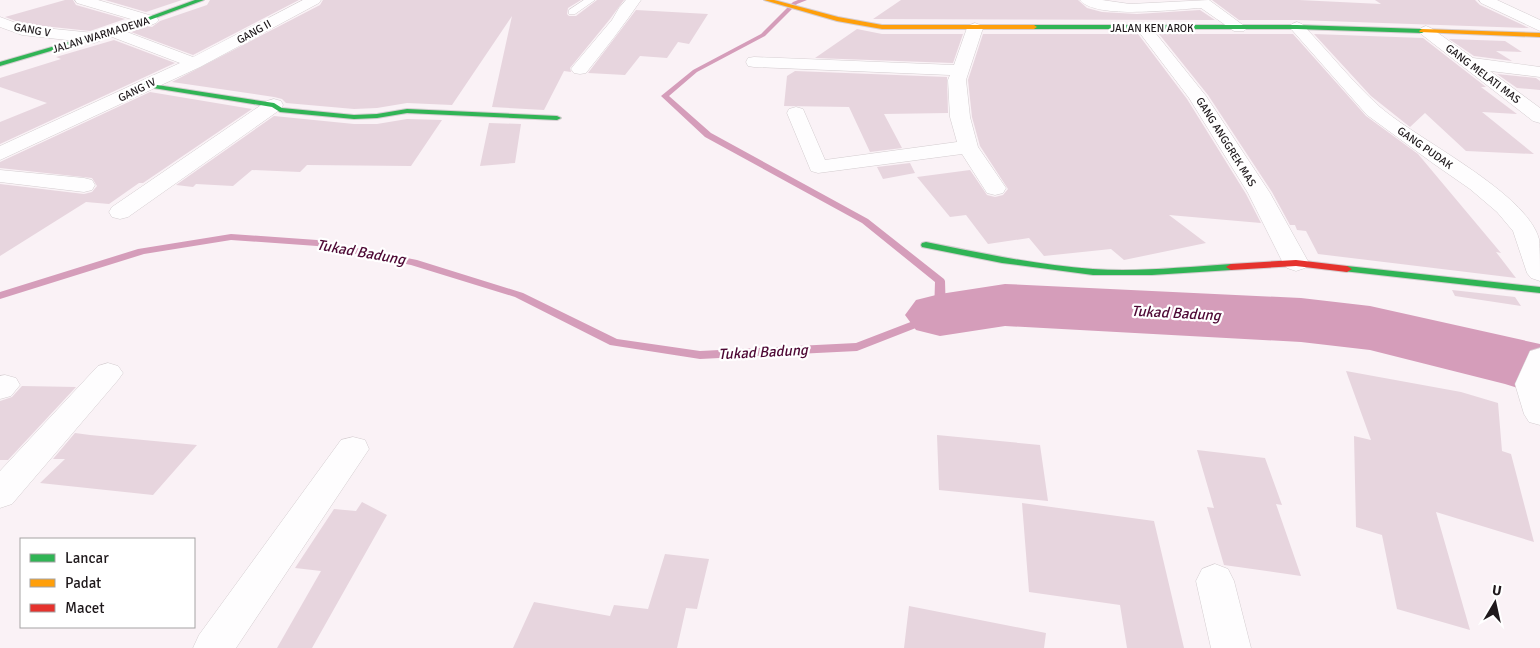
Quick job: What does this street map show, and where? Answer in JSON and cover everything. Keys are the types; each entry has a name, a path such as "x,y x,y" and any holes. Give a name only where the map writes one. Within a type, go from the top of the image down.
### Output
{"street":[{"path":"82,0 151,20"},
{"name":"JALAN WARMADEWA","path":"0,64 151,20 201,0"},
{"name":"GANG II","path":"194,63 314,0"},
{"path":"580,69 619,22 626,8 634,0"},
{"path":"1087,0 1102,6 1121,8 1202,1 1239,28"},
{"path":"1486,0 1540,26"},
{"name":"JALAN KEN AROK","path":"770,1 837,19 882,27 1297,28 1540,35"},
{"name":"GANG V","path":"0,22 30,31 94,38"},
{"path":"975,28 957,80 960,117 968,148 995,188"},
{"name":"GANG ANGGREK MAS","path":"1144,28 1197,96 1259,193 1296,263"},
{"name":"GANG PUDAK","path":"1297,28 1374,111 1441,160 1478,184 1505,207 1524,230 1540,273"},
{"name":"GANG MELATI MAS","path":"1426,31 1540,117"},
{"path":"113,32 194,63"},
{"path":"0,60 39,53"},
{"path":"754,62 959,70"},
{"name":"GANG IV","path":"0,154 194,63"},
{"path":"1468,63 1540,72"},
{"path":"147,85 189,90 206,95 274,106 280,110 356,116 377,116 396,111 407,111 557,118"},
{"path":"120,212 274,106"},
{"path":"796,113 818,166 968,148"},
{"path":"0,176 84,185"},
{"path":"926,245 1010,262 1093,272 1152,272 1296,263 1540,290"},
{"path":"1535,371 1540,414"},
{"path":"0,494 108,373"},
{"path":"213,648 353,450"},
{"path":"1215,581 1231,648"}],"lane":[{"path":"572,12 590,0"}],"building":[{"path":"65,0 73,0 76,5 125,19 90,31 24,24 5,17"},
{"path":"105,0 182,0 146,12"},
{"path":"210,0 299,0 193,55 131,32 147,26 152,27 160,21 207,5"},
{"path":"323,0 581,0 568,8 567,14 569,16 576,16 597,0 624,0 570,68 571,72 564,71 544,110 492,107 512,16 452,105 407,103 377,108 354,109 286,103 282,99 274,97 172,82 320,5"},
{"path":"901,0 1078,0 1087,8 1102,12 1137,14 1200,10 1215,20 873,19"},
{"path":"1212,0 1299,0 1381,4 1375,0 1475,0 1480,5 1529,28 1297,20 1239,20"},
{"path":"636,10 708,14 689,44 678,42 667,58 640,56 625,75 588,73"},
{"path":"857,29 882,34 963,34 953,63 815,58"},
{"path":"983,34 1138,34 1187,99 1246,194 1261,223 1169,215 1206,243 1124,260 1111,249 1044,256 1029,238 988,244 966,215 950,217 917,177 970,170 987,195 995,197 1003,195 1008,189 980,146 972,117 968,80"},
{"path":"1159,34 1293,34 1366,116 1418,154 1501,253 1496,252 1516,278 1318,254 1306,231 1297,230 1295,225 1290,225 1272,192 1208,95"},
{"path":"1314,34 1423,38 1486,87 1481,87 1517,114 1482,112 1534,154 1466,151 1425,113 1410,127 1371,96"},
{"path":"1449,39 1505,41 1522,52 1496,51 1512,61 1474,56"},
{"path":"114,40 175,63 0,144 0,122 47,103 0,87 0,78 61,59 56,57"},
{"path":"795,71 947,77 948,113 884,114 902,148 870,152 849,107 784,106 787,76"},
{"path":"1497,74 1536,78 1540,81 1540,90 1517,88"},
{"path":"150,92 252,109 109,204 86,202 0,256 0,184 84,194 92,192 97,186 92,178 0,168 0,162"},
{"path":"274,116 354,124 377,124 407,119 442,120 411,166 307,165 300,172 252,170 233,186 196,184 193,187 176,185"},
{"path":"489,123 521,124 515,163 480,166"},
{"path":"910,163 915,173 883,179 877,167"},
{"path":"1452,290 1515,297 1521,306 1455,296"},
{"path":"1346,371 1461,392 1498,403 1502,451 1511,454 1534,542 1436,512 1470,630 1397,609 1382,535 1356,527 1354,436 1371,440"},
{"path":"22,386 76,387 8,460 0,460 0,401 12,397"},
{"path":"75,433 197,445 153,495 40,483 65,459 53,459"},
{"path":"937,435 1040,445 1048,501 939,490"},
{"path":"1197,450 1265,458 1282,505 1276,504 1301,576 1224,565 1207,507 1214,508"},
{"path":"362,502 387,515 312,648 277,648 321,571 295,568 334,509 356,511"},
{"path":"1022,503 1154,521 1184,648 1127,648 1120,605 1029,592"},
{"path":"665,554 709,559 697,609 686,608 677,648 513,648 534,602 610,616 614,605 648,609"},
{"path":"909,606 1046,633 1044,648 904,648"}],"waterway":[{"name":"Tukad Badung","path":"0,296 142,251 231,237 317,243 413,262 519,295 614,342 700,355 857,347 940,315 940,281 865,221 708,135 665,96 695,71 763,35 795,3 804,0"},
{"name":"Tukad Badung","path":"940,315 1005,305 1301,320 1370,328 1528,365 1540,370"}],"traffic: fast":[{"path":"0,64 126,27 201,0"},
{"path":"1034,27 1297,27 1422,31"},
{"path":"147,85 274,105 280,110 354,117 377,116 407,111 557,118"},
{"path":"926,245 1002,260 1093,272 1152,272 1231,267"},
{"path":"1347,269 1540,290"}],"traffic: slow":[{"path":"767,0 837,19 882,27 1034,27"},
{"path":"1422,31 1540,35"}],"traffic: jam":[{"path":"1231,267 1296,263 1347,269"}]}
